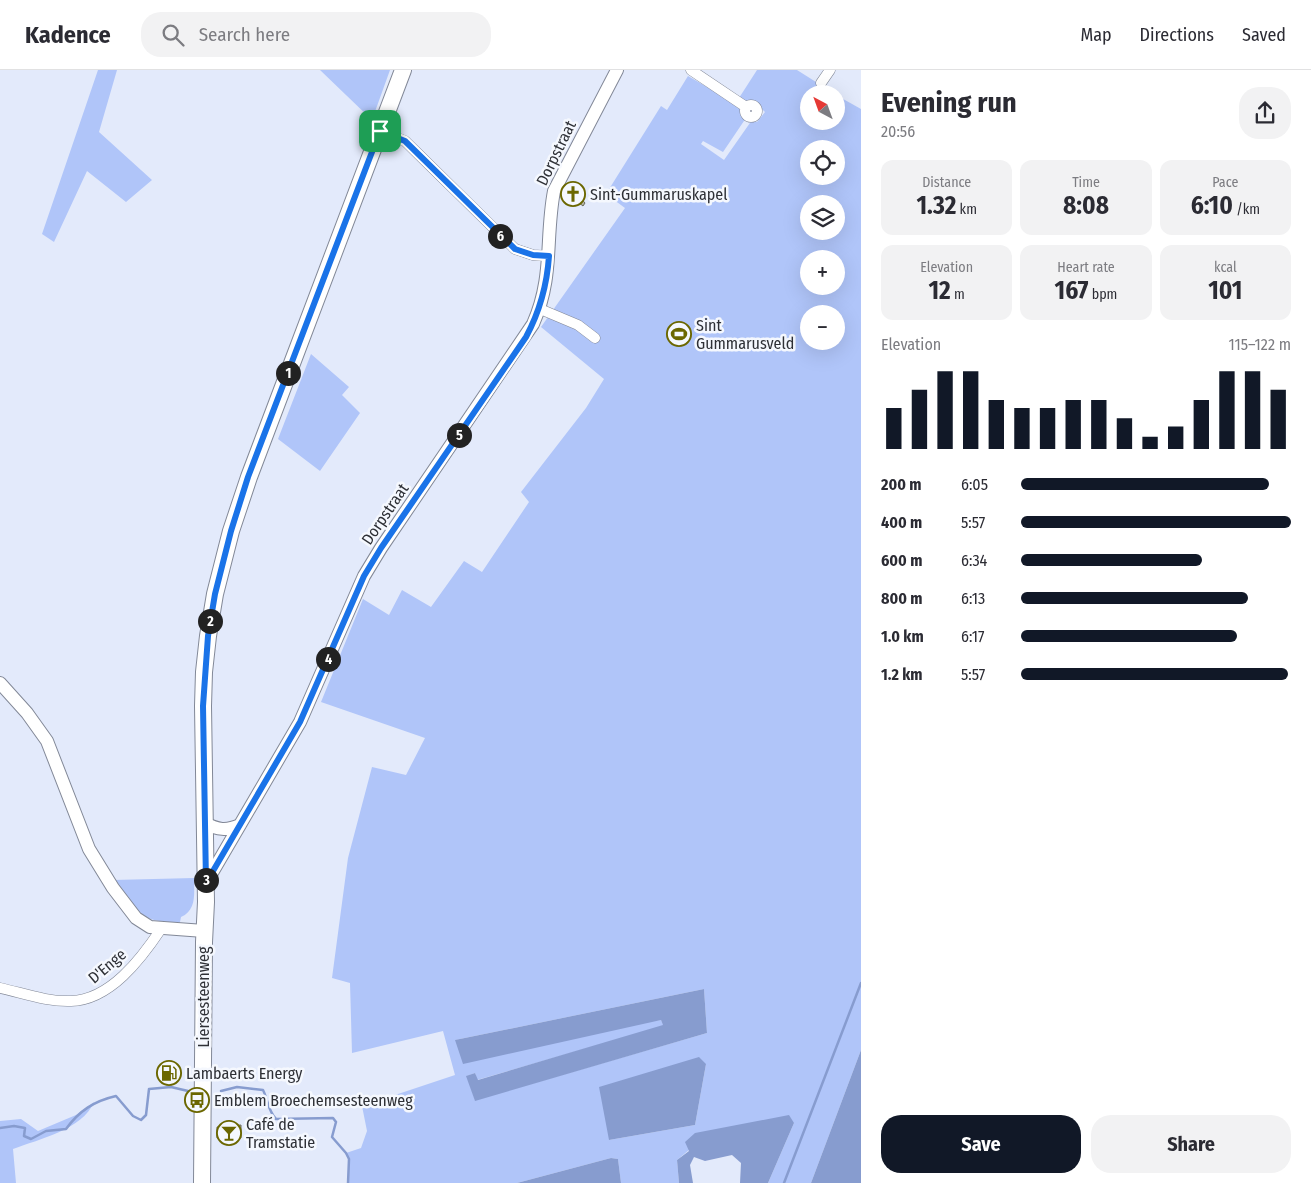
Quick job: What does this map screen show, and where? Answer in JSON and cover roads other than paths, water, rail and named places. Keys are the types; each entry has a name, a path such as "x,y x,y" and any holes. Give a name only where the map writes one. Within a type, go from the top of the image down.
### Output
{"main road":[{"name":"Liersesteenweg","path":"202,1183 206,883 203,697 208,636 215,594 231,531 248,477 403,70"}],"street":[{"name":"Dorpstraat","path":"206,883 300,722 364,576 526,337 540,309 548,278 551,208 554,191 617,70"},
{"path":"692,70 746,107"},
{"path":"821,83 830,70"},
{"path":"380,131 405,141 515,249 533,255 549,256"},
{"path":"540,309 578,325 595,338"},
{"path":"0,683 27,712 47,741 96,863 136,918 150,927 204,932"},
{"path":"204,831 237,830"},
{"name":"D'Enge","path":"0,988 54,1000 72,1001 87,999 105,990 127,971 161,929"}],"waterway":[{"path":"784,1183 861,983"},
{"path":"0,1128 14,1126 25,1128 24,1136 31,1139 46,1131 66,1129 76,1117 88,1108 116,1096 133,1116 141,1120 146,1115 149,1089 171,1087 188,1091"},
{"path":"221,1091 237,1087 263,1090 273,1116 276,1119 333,1118 336,1122 332,1137 349,1159 348,1183"}],"place":[{"name":"Sint-Gummaruskapel","path":"573,194"},
{"name":"Sint Gummarusveld","path":"679,334"},
{"name":"Lambaerts Energy","path":"169,1073"},
{"name":"Emblem Broechemsesteenweg","path":"197,1100"},
{"name":"Café de Tramstatie","path":"229,1133"}]}
